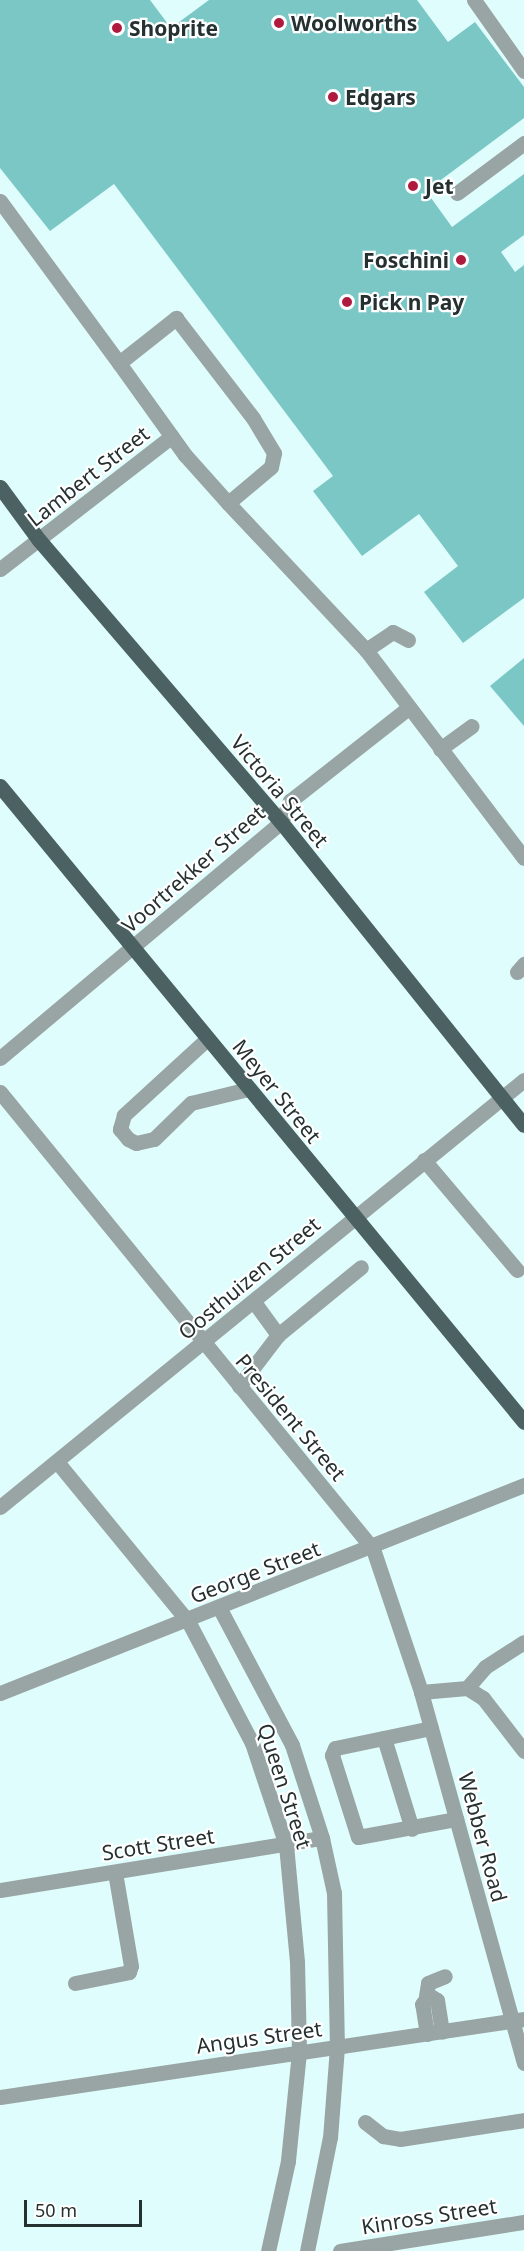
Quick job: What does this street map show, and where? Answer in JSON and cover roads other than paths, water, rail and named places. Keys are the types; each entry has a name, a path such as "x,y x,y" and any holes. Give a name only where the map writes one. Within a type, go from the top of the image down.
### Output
{"main road":[{"name":"Victoria Street","path":"0,487 39,540 281,822 500,1098 524,1125"},
{"name":"Meyer Street","path":"0,786 524,1422"}],"street":[{"path":"474,0 524,71"},
{"path":"457,193 524,143"},
{"path":"0,201 172,436 228,503 366,650 524,858"},
{"path":"119,363 176,318 253,418 274,453 271,467 228,503"},
{"name":"Lambert Street","path":"0,569 172,436"},
{"path":"366,650 393,632 408,640"},
{"name":"Voortrekker Street","path":"0,1058 133,949 281,822 290,801 408,708"},
{"path":"440,749 472,726"},
{"path":"207,1039 124,1114 120,1129 136,1143 154,1139 190,1103 248,1089"},
{"name":"Oosthuizen Street","path":"0,1507 203,1346 354,1217 524,1080"},
{"name":"President Street","path":"0,1092 203,1346 373,1549 421,1692"},
{"path":"424,1160 517,1270"},
{"path":"238,1386 279,1335 361,1267"},
{"path":"254,1302 279,1335"},
{"name":"Queen Street","path":"58,1463 188,1621 252,1743 286,1845 297,1962 299,2052 288,2161 268,2251"},
{"name":"George Street","path":"0,1693 373,1549 524,1485"},
{"name":"Queen Street","path":"220,1609 292,1745 322,1838 334,1893 337,2047 330,2137 307,2251"},
{"path":"467,1688 485,1667 524,1642"},
{"path":"421,1692 467,1688 483,1698 524,1750"},
{"name":"Webber Road","path":"421,1692 456,1819 518,2020 524,2064"},
{"path":"431,1728 335,1748 332,1755 358,1838 456,1819"},
{"path":"384,1738 412,1829"},
{"name":"Scott Street","path":"0,1890 322,1838"},
{"path":"75,1983 129,1972 131,1966 115,1872"},
{"path":"434,2033 428,2000 428,1983 446,1976"},
{"name":"Angus Street","path":"0,2097 518,2020"},
{"path":"365,2122 383,2136 400,2139 524,2120"},
{"name":"Kinross Street","path":"340,2251 524,2222"}],"place":[{"name":"Woolworths","path":"279,23"},
{"name":"Shoprite","path":"117,28"},
{"name":"Edgars","path":"333,97"},
{"name":"Jet","path":"413,186"},
{"name":"Foschini","path":"461,260"},
{"name":"Pick n Pay","path":"347,302"}]}
